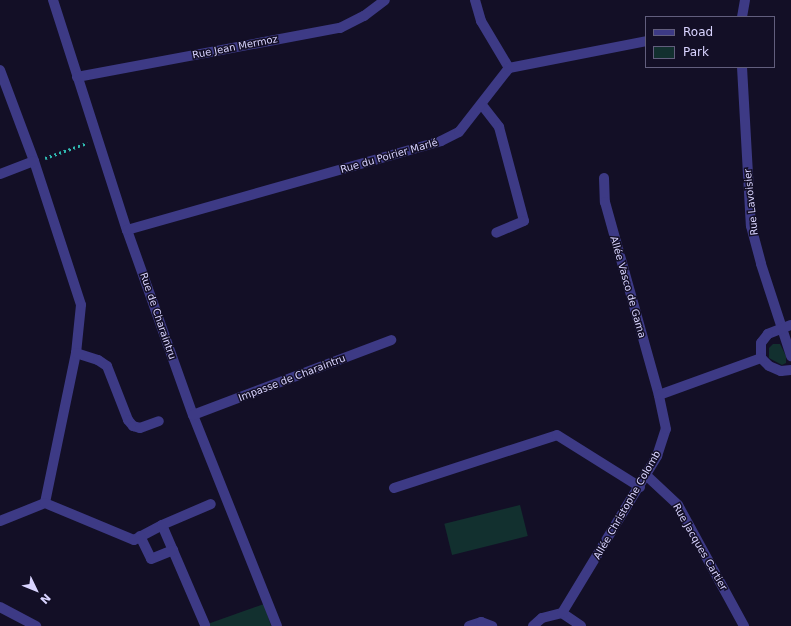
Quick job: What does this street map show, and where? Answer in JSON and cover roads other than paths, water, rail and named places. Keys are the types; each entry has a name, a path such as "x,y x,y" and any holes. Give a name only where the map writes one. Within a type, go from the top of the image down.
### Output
{"street":[{"name":"Rue de Charaintru","path":"52,0 127,230 193,416 277,626"},
{"name":"Rue Jean Mermoz","path":"77,77 340,28 364,16 385,0"},
{"path":"475,0 481,21 509,68 645,41"},
{"path":"742,16 745,0"},
{"name":"Rue du Poirier Marlé","path":"127,230 441,141 459,132 482,105 509,68"},
{"name":"Rue Lavoisier","path":"742,68 751,226 760,264 787,326 791,356"},
{"path":"0,70 34,161 80,296 76,354 45,503"},
{"path":"482,105 499,128 524,221 496,233"},
{"path":"0,174 34,161"},
{"name":"Allée Vasco de Gama","path":"604,178 604,202 658,395"},
{"path":"787,326 768,334 761,343 761,358 769,366 781,371 791,370"},
{"name":"Impasse de Charaintru","path":"193,416 392,340"},
{"path":"76,354 98,360 108,366 128,420 133,426 140,428 159,421"},
{"path":"658,395 761,358"},
{"name":"Allée Christophe Colomb","path":"562,613 640,487 657,456 666,429 658,395"},
{"path":"394,488 557,435 640,487"},
{"name":"Rue Jacques Cartier","path":"646,476 678,505 744,626"},
{"path":"0,521 45,503 134,540 162,525 211,504"},
{"path":"162,525 205,625"},
{"path":"140,536 151,559 173,550"},
{"path":"0,608 36,626"},
{"path":"533,626 542,618 562,613 581,626"},
{"path":"469,626 481,622 492,626"}]}
